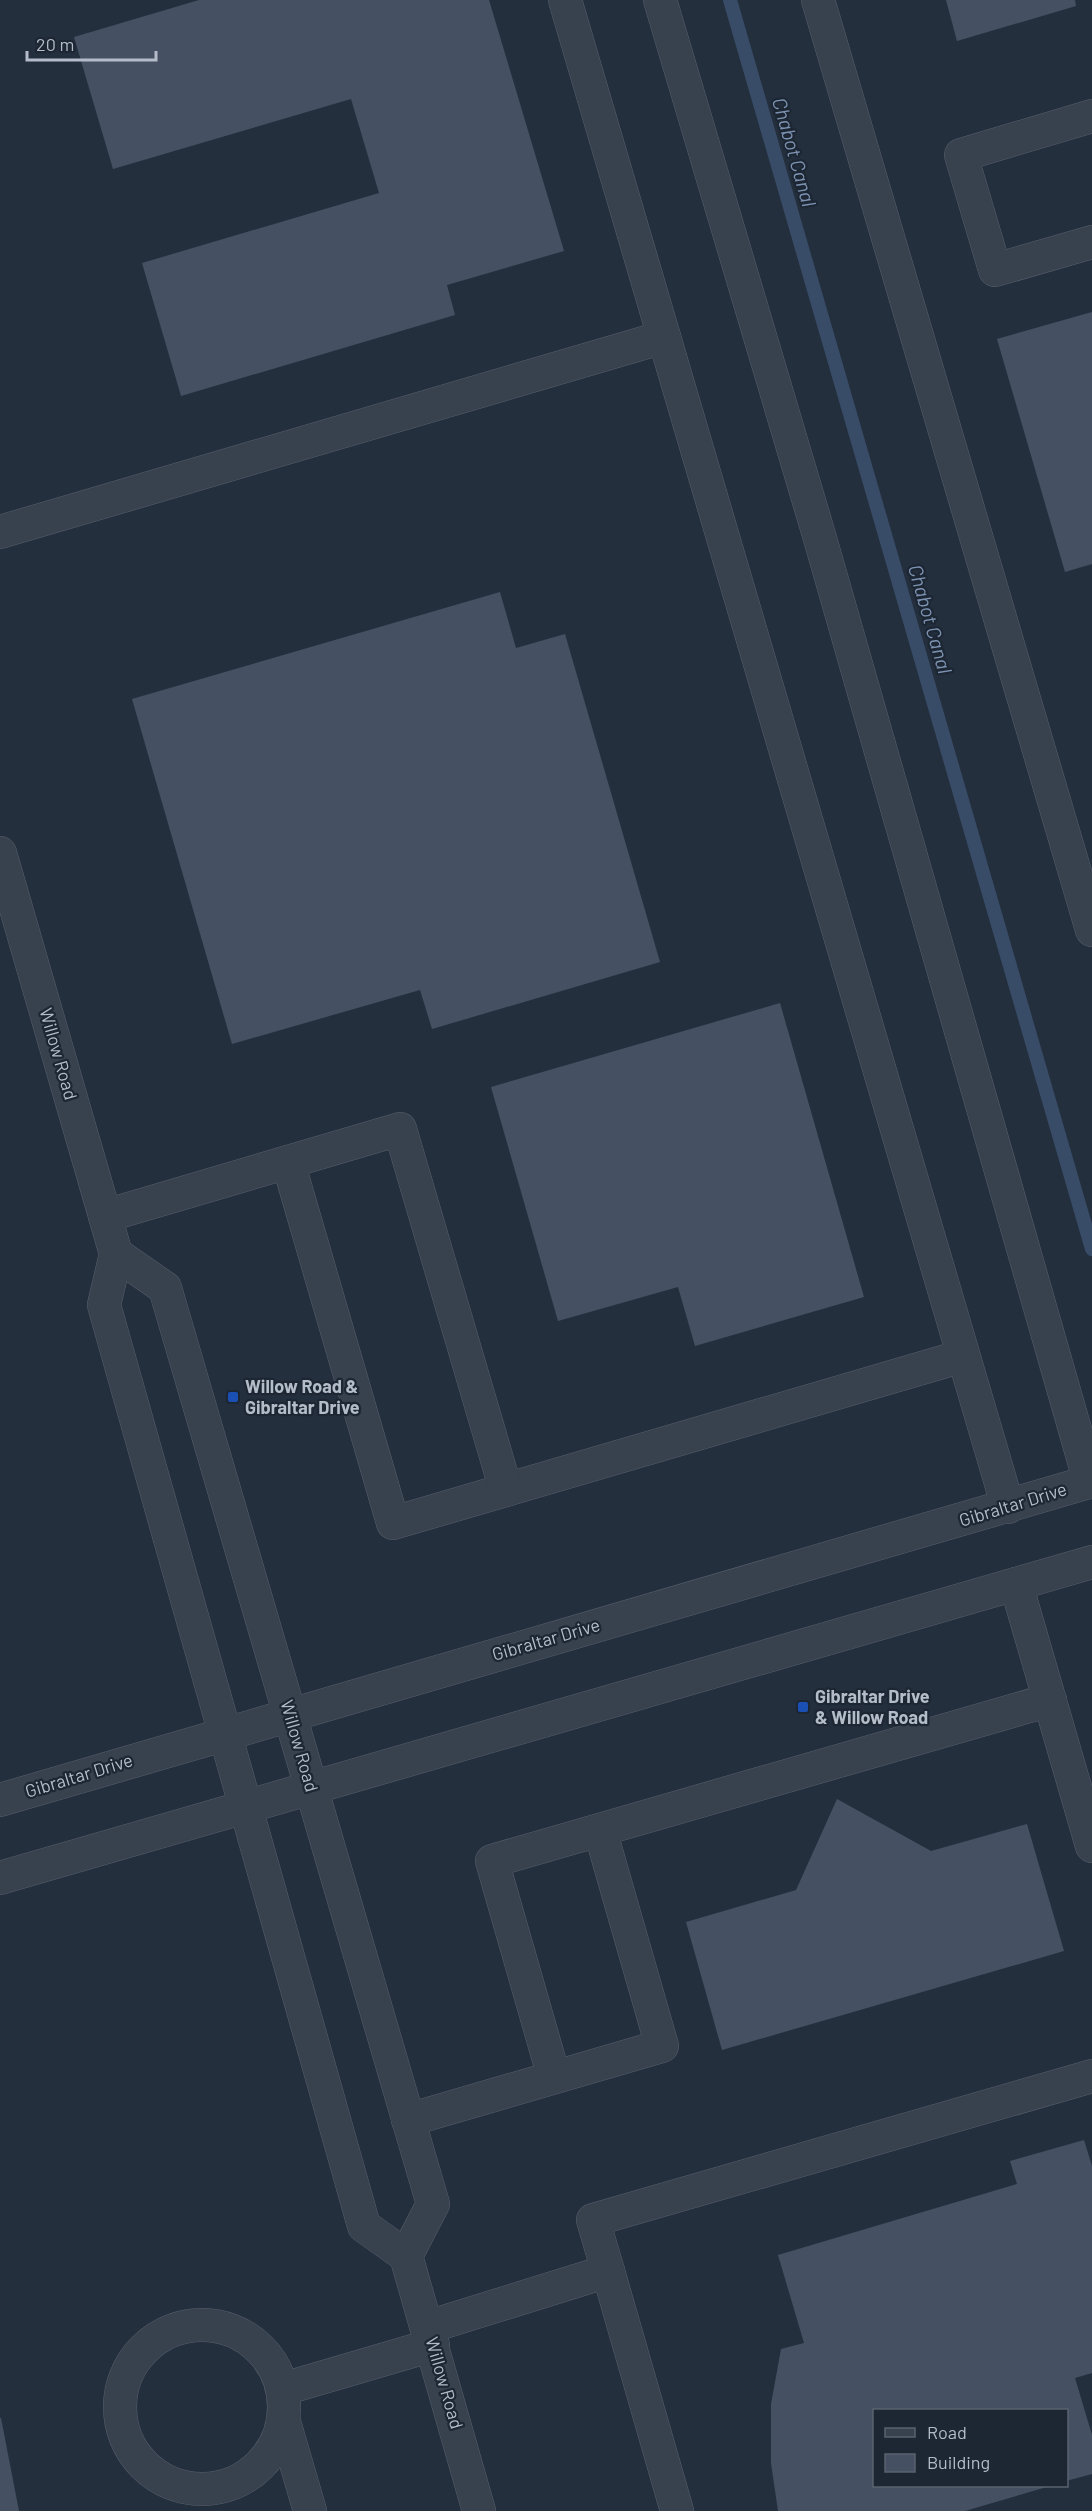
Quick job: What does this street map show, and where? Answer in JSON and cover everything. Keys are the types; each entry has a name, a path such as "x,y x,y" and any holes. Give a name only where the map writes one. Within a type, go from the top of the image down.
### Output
{"street":[{"path":"565,0 1008,1507"},
{"path":"660,0 819,535 1091,1481"},
{"path":"818,0 1092,930"},
{"path":"1092,116 961,155 995,270 1092,242"},
{"path":"0,532 664,337"},
{"name":"Willow Road","path":"0,853 116,1254 104,1305 364,2226 406,2256 479,2511"},
{"path":"105,1216 400,1129 506,1490"},
{"path":"288,1162 393,1522 963,1356"},
{"name":"Willow Road","path":"116,1254 165,1288 433,2204 406,2256"},
{"name":"Gibraltar Drive","path":"0,1800 1091,1481"},
{"path":"0,1878 1092,1562"},
{"path":"1016,1584 1092,1846"},
{"path":"554,2077 492,1861 1050,1700"},
{"path":"408,2120 662,2046 600,1830"},
{"path":"677,2511 593,2220 1092,2076"},
{"path":"283,2389 608,2271"},
{"path":"284,2422 271,2453 248,2476 217,2489 184,2488 153,2475 129,2449 119,2417 122,2383 139,2353 162,2334 192,2325 222,2326 250,2339 271,2361 283,2389 284,2422 310,2511"}],"building":[{"path":"199,0 489,0 564,251 447,285 455,315 181,396 142,263 379,193 351,99 113,169 74,37"},
{"path":"946,0 1075,0 1076,6 957,41"},
{"path":"1092,312 1092,564 1065,572 997,339"},
{"path":"500,592 516,648 565,634 660,962 432,1029 420,990 232,1044 132,699"},
{"path":"780,1003 864,1297 695,1346 678,1287 558,1321 491,1087"},
{"path":"837,1799 931,1851 1027,1824 1064,1951 722,2050 686,1922 796,1890"},
{"path":"1084,2140 1092,2166 1092,2373 1075,2378 1092,2435 1092,2474 1068,2480 1068,2409 873,2409 873,2487 1047,2487 965,2511 778,2511 771,2463 771,2404 781,2349 804,2343 778,2255 1017,2184 1010,2161"},
{"path":"1,2418 19,2511 0,2511"}],"waterway":[{"name":"Chabot Canal","path":"730,0 1092,1249"}],"place":[{"name":"Willow Road & Gibraltar Drive","path":"233,1397"},
{"name":"Gibraltar Drive & Willow Road","path":"803,1707"}]}
